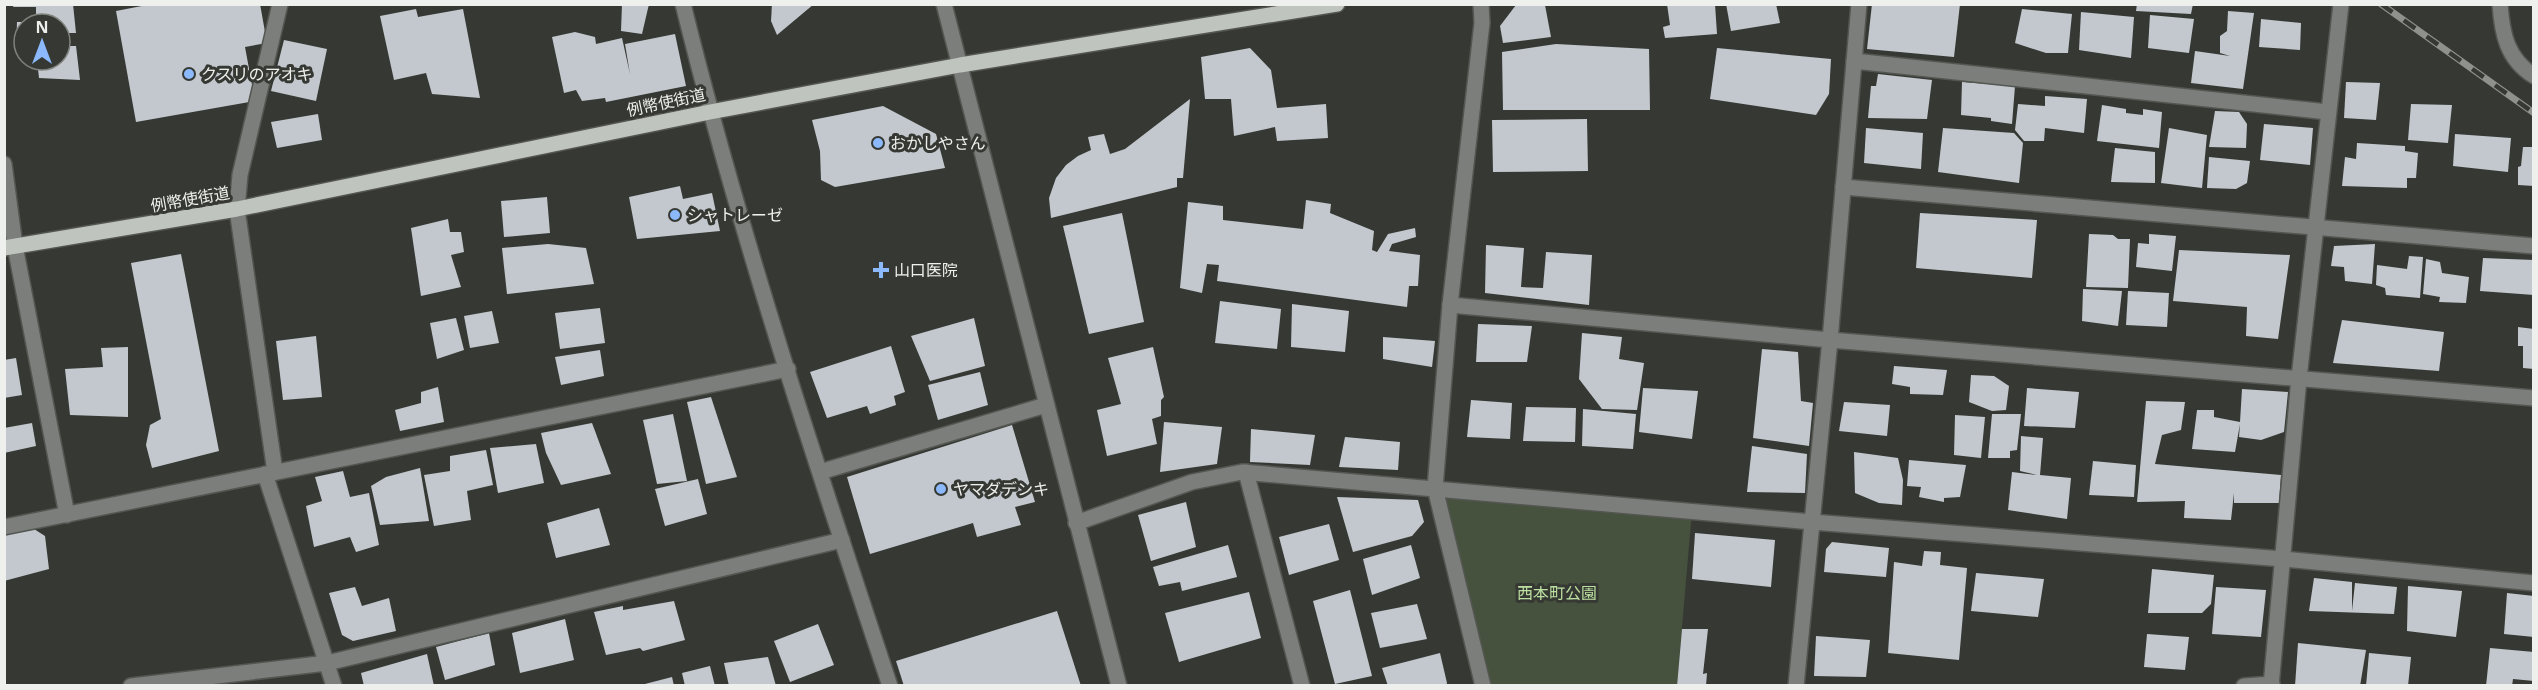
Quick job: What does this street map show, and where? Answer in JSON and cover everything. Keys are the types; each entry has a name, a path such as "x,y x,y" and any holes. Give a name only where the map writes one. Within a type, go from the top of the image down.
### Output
{"main road":[{"name":"例幣使街道","path":"10,247 237,209 710,112 960,65 1337,4"}],"street":[{"path":"280,4 240,175 237,209 270,473 334,686"},
{"path":"683,4 710,112 788,369 890,686"},
{"path":"944,4 1119,686"},
{"path":"1481,4 1482,23 1450,305 1435,488 1483,686"},
{"path":"1796,686 1830,340 1859,4"},
{"path":"2244,686 2271,685 2299,378 2341,4"},
{"path":"2500,4 2501,25 2508,49 2516,61 2534,76"},
{"path":"1854,61 2328,112"},
{"path":"4,164 10,247 67,515"},
{"path":"1843,187 2534,246"},
{"path":"1450,305 1830,340 2534,398"},
{"path":"4,527 788,369"},
{"path":"820,472 1046,405"},
{"path":"1076,523 1192,482 1246,472 1812,522 2283,558 2534,583"},
{"path":"1246,472 1302,686"},
{"path":"131,686 327,663 842,540"}],"green space":[{"name":"西本町公園","path":"1435,488 1692,511 1677,685 1483,685"}],"building":[{"path":"14,4 73,4 76,33 72,33 72,12 36,12 36,7 13,7"},
{"name":"クスリのアオキ","path":"152,4 260,4 267,43 245,47 255,101 136,122 116,11"},
{"path":"622,4 649,4 642,34 621,31"},
{"path":"772,4 814,4 777,35 771,21"},
{"path":"1667,4 1715,4 1717,34 1665,38 1663,27 1670,25"},
{"path":"1726,4 1776,4 1780,23 1731,31"},
{"path":"1872,4 1960,4 1954,57 1867,49"},
{"path":"2137,4 2193,4 2191,14 2136,11"},
{"path":"1516,5 1545,5 1551,37 1503,43 1500,26"},
{"path":"416,9 418,17 463,9 480,98 432,94 426,73 394,80 380,16"},
{"path":"2022,9 2072,14 2068,53 2046,53 2015,43"},
{"path":"2228,11 2254,13 2243,89 2191,83 2195,51 2230,56 2220,53 2220,36 2227,31"},
{"path":"2081,12 2134,17 2131,58 2079,50"},
{"path":"2150,15 2194,19 2189,53 2148,48"},
{"path":"2261,19 2301,23 2300,50 2259,47"},
{"path":"575,32 595,37 596,44 622,38 630,74 625,44 675,34 686,86 606,102 605,98 582,101 576,90 564,93 552,37"},
{"path":"284,40 327,49 316,101 271,91"},
{"path":"1556,44 1649,49 1650,110 1503,110 1502,52"},
{"path":"72,46 76,46 80,80 39,78 38,72 72,72"},
{"path":"1250,48 1271,70 1277,108 1326,104 1328,138 1277,141 1275,127 1234,136 1231,99 1205,99 1201,57"},
{"path":"1717,48 1831,59 1829,94 1816,115 1710,99"},
{"path":"1878,74 1932,80 1927,119 1868,118 1871,86 1876,86"},
{"path":"1962,82 2015,86 2012,124 1991,121 1991,118 1961,115"},
{"path":"2346,82 2380,83 2376,120 2344,118"},
{"path":"2045,96 2087,99 2084,133 2045,128 2044,141 2024,141 2015,130 2018,104 2045,106"},
{"path":"1190,99 1183,178 1177,178 1177,187 1051,218 1049,198 1056,178 1066,165 1091,150 1088,137 1104,134 1110,154 1125,149"},
{"path":"2411,104 2452,105 2448,143 2408,140"},
{"path":"2102,105 2126,109 2126,113 2143,115 2143,109 2162,112 2159,148 2097,141"},
{"name":"おかしやさん","path":"883,106 936,134 945,168 835,187 821,180 820,151 812,120"},
{"path":"2215,111 2239,112 2247,124 2246,148 2209,147"},
{"path":"318,114 322,140 277,148 271,122"},
{"path":"1587,119 1588,171 1493,172 1492,120"},
{"path":"2264,124 2313,128 2310,165 2260,160"},
{"path":"1866,128 1923,133 1921,169 1864,163"},
{"path":"1943,128 2014,133 2023,143 2019,183 1938,172"},
{"path":"2169,128 2207,135 2202,188 2161,183"},
{"path":"2455,134 2511,138 2508,172 2453,166"},
{"path":"2357,143 2405,146 2405,151 2418,153 2416,178 2407,178 2407,188 2342,186 2345,157 2356,159"},
{"path":"2523,147 2534,147 2534,186 2518,185 2518,167 2521,166"},
{"path":"2115,148 2155,152 2155,183 2111,182"},
{"path":"2209,157 2250,161 2247,183 2236,189 2207,188"},
{"name":"シャトレーゼ","path":"680,186 683,199 712,193 720,231 637,239 629,197"},
{"path":"547,197 550,233 504,237 501,201"},
{"path":"1306,200 1331,204 1330,213 1374,231 1372,250 1377,252 1388,234 1415,228 1416,237 1392,244 1389,251 1420,255 1418,286 1409,286 1407,307 1217,281 1219,265 1207,264 1202,293 1180,288 1188,202 1223,206 1223,220 1303,229"},
{"path":"1122,213 1144,322 1089,334 1063,226"},
{"path":"1920,213 2037,220 2032,278 1916,268"},
{"path":"448,219 450,232 461,232 464,252 451,255 461,287 421,296 411,228"},
{"path":"2089,234 2113,235 2118,239 2130,239 2128,288 2086,287"},
{"path":"2149,234 2176,236 2172,271 2136,267 2138,243 2149,244"},
{"path":"548,244 586,248 594,284 507,294 502,248"},
{"path":"2375,244 2372,284 2345,281 2344,267 2331,266 2334,246"},
{"path":"1486,245 1524,248 1521,287 1543,288 1546,252 1592,255 1589,305 1485,293"},
{"path":"2179,250 2290,255 2278,339 2246,336 2247,307 2173,301"},
{"path":"181,254 219,451 152,468 146,445 150,425 161,419 131,263"},
{"path":"2409,256 2423,257 2420,298 2386,295 2385,288 2376,285 2377,265 2407,269"},
{"path":"2483,258 2534,260 2534,295 2480,291"},
{"path":"2426,259 2440,262 2442,273 2469,277 2466,303 2439,302 2440,297 2423,294"},
{"path":"2083,289 2122,291 2118,326 2082,321"},
{"path":"2128,291 2169,293 2167,327 2126,325"},
{"path":"1220,301 1281,309 1277,349 1215,343"},
{"path":"1292,304 1349,311 1345,352 1291,347"},
{"path":"600,308 605,343 560,349 555,313"},
{"path":"492,311 499,343 470,348 464,316"},
{"path":"456,318 464,350 437,359 430,323"},
{"path":"974,318 985,366 930,381 911,336"},
{"path":"2342,320 2444,332 2439,371 2333,363"},
{"path":"1478,324 1532,326 1527,362 1476,362"},
{"path":"2518,327 2534,329 2534,369 2523,368 2523,346 2518,346"},
{"path":"1582,333 1622,337 1619,359 1644,363 1637,410 1602,409 1579,379"},
{"path":"316,336 322,397 283,400 276,341"},
{"path":"1383,337 1435,341 1432,367 1383,359"},
{"path":"891,346 905,392 894,396 896,405 870,414 867,406 827,418 810,372"},
{"path":"128,347 128,417 70,415 65,369 103,367 101,348"},
{"path":"1153,347 1164,397 1161,400 1161,416 1152,419 1157,444 1107,456 1097,410 1121,404 1108,358"},
{"path":"1762,349 1798,352 1801,401 1813,403 1809,446 1753,438"},
{"path":"600,350 604,376 561,385 555,357"},
{"path":"16,358 22,395 4,398 4,360"},
{"path":"1894,366 1947,370 1943,395 1910,394 1910,387 1892,384"},
{"path":"980,372 988,405 938,420 928,385"},
{"path":"1971,375 1994,376 2009,386 2006,410 1992,411 1969,402"},
{"path":"438,387 444,422 400,431 395,410 421,403 421,392"},
{"path":"1643,388 1698,391 1692,439 1639,432"},
{"path":"2027,388 2079,392 2075,428 2024,426"},
{"path":"2242,389 2288,392 2284,432 2261,440 2239,437 2240,424 2235,452 2192,449 2197,410 2214,410 2214,417 2240,422"},
{"path":"711,397 737,477 706,484 687,402"},
{"path":"1471,400 1512,403 1510,439 1467,437"},
{"path":"2146,401 2185,402 2181,430 2162,435 2155,464 2281,475 2279,503 2234,503 2234,493 2231,520 2184,518 2185,501 2137,502"},
{"path":"1844,402 1890,405 1887,436 1839,431"},
{"path":"1526,407 1576,408 1575,442 1523,441"},
{"path":"1583,409 1636,414 1633,449 1582,446"},
{"path":"673,414 687,481 657,484 643,420"},
{"path":"1992,414 2021,414 2017,450 2010,451 2010,458 1988,458"},
{"path":"1955,415 1985,417 1981,458 1954,455"},
{"path":"1164,422 1222,427 1217,464 1160,472"},
{"path":"32,423 36,446 4,453 4,428"},
{"path":"592,423 611,474 561,485 546,453 541,433"},
{"name":"ヤマダデンキ","path":"1012,425 1035,502 1015,507 1021,525 977,537 973,523 870,554 847,477"},
{"path":"1251,429 1315,435 1310,465 1250,462"},
{"path":"2021,436 2043,438 2040,475 2071,478 2067,519 2008,510 2012,472 2037,475 2020,471"},
{"path":"1345,437 1400,442 1398,470 1339,467"},
{"path":"536,444 544,483 498,493 490,448"},
{"path":"1752,446 1807,454 1805,493 1747,492"},
{"path":"486,450 493,485 467,491 471,520 434,526 424,475 450,471 450,456"},
{"path":"1854,452 1898,458 1903,480 1902,505 1879,503 1855,493"},
{"path":"1909,460 1966,465 1960,497 1944,498 1944,502 1919,497 1921,487 1907,486"},
{"path":"2093,461 2136,465 2134,497 2089,495"},
{"path":"420,468 429,521 380,525 371,486 386,477"},
{"path":"343,471 350,497 369,493 379,545 356,552 350,537 314,547 306,506 322,501 315,477"},
{"path":"698,479 707,514 665,526 655,489"},
{"path":"1337,497 1418,500 1424,522 1412,536 1353,552"},
{"path":"1186,502 1196,547 1151,561 1138,515"},
{"path":"599,508 610,545 556,558 547,523"},
{"path":"1329,524 1339,560 1289,575 1279,537"},
{"path":"34,529 45,536 49,569 4,581 4,535"},
{"path":"1695,533 1775,540 1771,587 1692,579"},
{"path":"1832,542 1889,548 1886,577 1824,572 1826,549"},
{"path":"1228,545 1237,577 1182,591 1180,582 1159,586 1153,567"},
{"path":"1411,545 1420,578 1372,595 1363,559"},
{"path":"1924,551 1941,552 1940,565 1967,568 1959,660 1888,653 1894,562 1922,566"},
{"path":"2152,569 2214,575 2211,604 2202,613 2148,613"},
{"path":"1976,573 2044,579 2038,617 1971,611"},
{"path":"2314,578 2352,582 2352,611 2355,583 2397,587 2394,614 2309,611"},
{"path":"2408,586 2462,591 2456,637 2407,631"},
{"path":"355,587 362,606 389,598 396,631 353,641 342,635 329,593"},
{"path":"2216,587 2266,590 2261,637 2212,634"},
{"path":"1350,590 1372,676 1335,684 1313,601"},
{"path":"1249,592 1261,638 1179,662 1165,613"},
{"path":"2507,593 2534,596 2534,637 2504,634"},
{"path":"674,601 685,640 643,651 640,648 606,655 594,612 623,606 623,610"},
{"path":"1417,604 1427,639 1380,648 1371,613"},
{"path":"1057,611 1081,686 904,686 896,661"},
{"path":"565,619 574,660 520,673 512,633"},
{"path":"818,624 834,665 790,682 774,641"},
{"path":"1682,629 1708,629 1703,674 1707,673 1706,686 1677,686"},
{"path":"489,633 495,665 445,680 436,647"},
{"path":"2147,634 2189,637 2185,670 2144,667"},
{"path":"1816,636 1870,640 1866,677 1814,676"},
{"path":"2298,643 2366,650 2360,686 2295,686"},
{"path":"2490,648 2534,652 2534,681 2513,679 2512,686 2486,686"},
{"path":"1440,653 1446,686 1388,686 1382,668"},
{"path":"2369,653 2411,657 2408,686 2366,686"},
{"path":"427,654 434,686 364,686 361,673"},
{"path":"768,657 776,686 729,686 724,663"},
{"path":"710,666 715,686 685,686 682,673"},
{"path":"672,677 674,686 641,686 641,685"}],"railway":[{"path":"2381,4 2534,113"}],"place":[{"name":"クスリのアオキ","path":"189,74"},
{"name":"おかしやさん","path":"878,143"},
{"name":"シャトレーゼ","path":"675,215"},
{"name":"山口医院","path":"881,270"},
{"name":"ヤマダデンキ","path":"941,489"}]}
